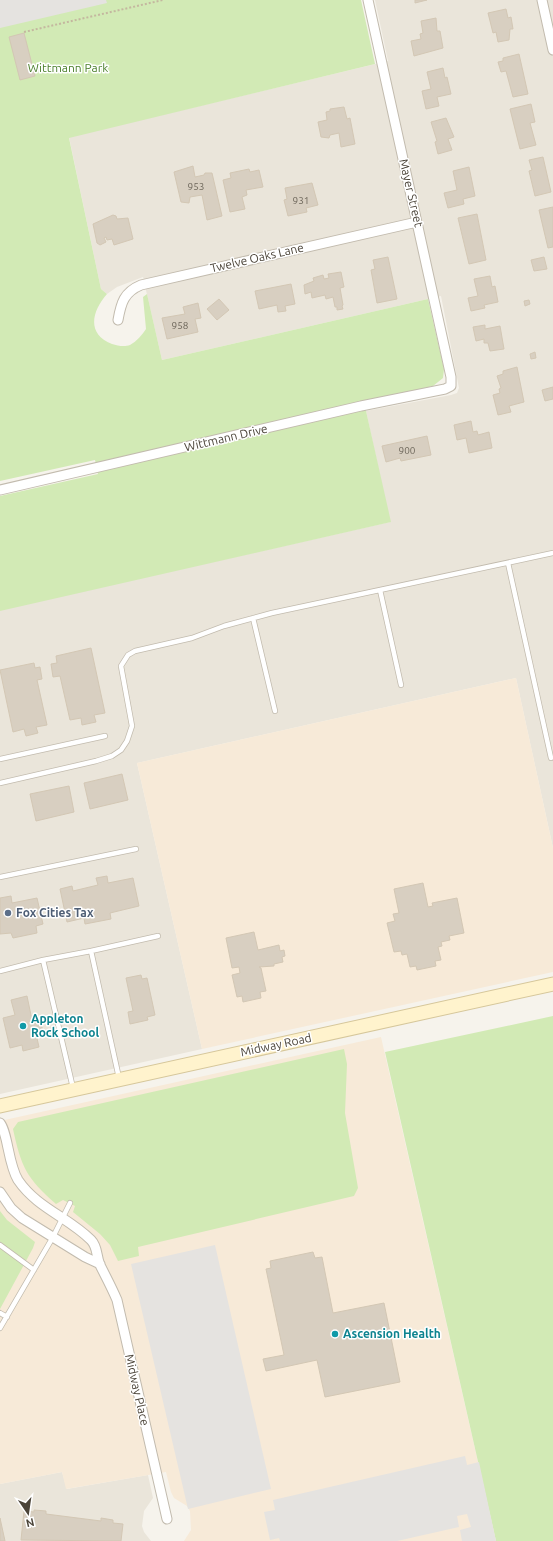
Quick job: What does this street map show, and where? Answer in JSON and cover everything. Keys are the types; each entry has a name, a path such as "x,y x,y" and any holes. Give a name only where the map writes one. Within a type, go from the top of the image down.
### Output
{"main road":[{"name":"Midway Road","path":"0,1106 553,984"}],"street":[{"name":"Mayer Street","path":"368,0 452,381 451,386"},
{"path":"542,0 553,50"},
{"name":"Twelve Oaks Lane","path":"118,320 121,304 125,295 131,289 141,285 417,222"},
{"name":"Wittmann Drive","path":"0,490 362,406 445,389 451,386"},
{"name":"Midway Place","path":"0,1122 8,1154 18,1179 36,1200 92,1240 97,1248 100,1264 117,1300 167,1520"},
{"path":"0,1192 11,1208 22,1218 85,1257 100,1264"}],"lane":[{"path":"0,783 112,756 120,750 127,741 132,726 121,666 128,655 135,651 192,638 254,618 553,553"},
{"path":"508,562 551,758"},
{"path":"380,590 401,685"},
{"path":"254,618 275,711"},
{"path":"0,759 106,736"},
{"path":"0,877 136,849"},
{"path":"0,971 43,960 158,936"},
{"path":"91,951 119,1079"},
{"path":"43,960 74,1089"},
{"path":"0,1328 53,1237 70,1203"},
{"path":"0,1245 34,1270"},
{"path":"0,1313 7,1317"}],"path":[{"path":"24,32 163,0"}],"shaded area":[{"path":"0,0 106,0 107,3 0,28"},
{"path":"375,0 553,0 553,848 516,678 137,763 202,1049 0,1094 0,610 390,522 366,411 451,395 457,393 459,388 441,296 162,360 143,277 117,287 107,294 101,289 69,137 388,61"},
{"path":"516,678 553,848 553,972 202,1049 137,763"},
{"path":"381,1037 496,1541 184,1541 191,1530 190,1511 187,1506 174,1498 166,1472 66,1489 62,1472 0,1484 0,1121"},
{"path":"215,1245 271,1489 188,1509 131,1264"},
{"path":"465,1456 467,1465 479,1462 496,1541 462,1541 460,1530 471,1527 467,1514 457,1516 459,1527 397,1541 280,1541 279,1538 270,1540 264,1512 275,1510 273,1500"},
{"path":"62,1472 67,1489 148,1475 153,1498 144,1511 142,1526 144,1532 151,1541 0,1541 0,1484"}],"green space":[{"name":"Wittmann Park","path":"0,0 361,0 375,64 69,138 101,289 107,294 95,315 95,328 104,340 112,344 121,346 130,345 137,340 146,329 143,297 147,294 162,360 428,299 444,369 443,378 433,386 364,402 391,522 0,611 0,496 98,474 95,460 0,481"},
{"path":"553,1016 553,1541 496,1541 385,1052"},
{"path":"344,1049 347,1064 345,1113 358,1188 354,1196 138,1247 139,1256 118,1261 110,1245 100,1234 73,1212 75,1206 63,1200 56,1204 31,1179 22,1162 13,1129 18,1122"},
{"path":"0,1211 7,1220 35,1242 0,1309"}],"building":[{"path":"415,0 427,0 415,3"},
{"path":"506,9 508,18 511,17 513,29 510,29 509,40 498,42 496,32 493,33 488,13"},
{"path":"436,18 437,31 440,31 443,48 414,56 411,41 421,39 420,34 423,33 421,21"},
{"path":"24,33 35,76 20,80 9,37"},
{"path":"519,54 528,94 513,97 506,71 501,72 498,62 503,61 503,58"},
{"path":"443,68 451,94 437,97 439,106 426,109 422,91 431,89 427,72"},
{"path":"531,104 535,122 530,123 536,145 520,149 510,109"},
{"path":"344,107 347,119 350,118 355,144 341,147 339,133 330,135 329,138 321,137 318,122 327,120 326,112 330,111 330,109"},
{"path":"446,118 454,137 448,139 452,150 438,154 435,142 437,141 431,122"},
{"path":"543,157 551,192 535,196 529,171 532,170 529,160"},
{"path":"193,166 195,177 204,175 205,173 212,173 222,216 207,220 202,195 190,197 189,203 181,202 174,172"},
{"path":"469,167 475,196 463,199 464,204 448,208 444,193 457,190 453,171"},
{"path":"249,169 250,172 259,170 263,187 246,190 247,195 242,197 245,209 230,212 223,180 231,178 230,173"},
{"path":"312,183 318,205 306,208 307,212 288,216 284,200 287,199 285,188"},
{"path":"553,207 553,247 548,248 539,210"},
{"path":"477,214 486,260 469,264 458,218"},
{"path":"113,215 116,216 117,219 128,218 133,239 114,245 112,239 107,240 106,237 104,238 106,242 100,245 97,243 93,224"},
{"path":"388,257 397,299 377,303 371,270 375,269 373,260"},
{"path":"544,257 547,269 534,271 531,260"},
{"path":"341,272 344,287 340,288 343,309 337,310 333,297 326,299 325,295 312,298 311,292 305,294 304,285 314,281 313,278 323,275 324,279 329,278 328,274"},
{"path":"490,276 492,287 495,286 498,302 484,305 485,308 471,311 468,298 478,296 474,279"},
{"path":"291,284 295,304 285,306 286,311 278,312 277,305 259,309 255,291"},
{"path":"219,299 229,310 217,320 207,309"},
{"path":"529,300 530,304 525,306 524,301"},
{"path":"198,303 201,318 195,319 198,332 167,339 162,318 185,314 183,307"},
{"path":"485,325 485,329 500,326 504,349 490,351 488,343 484,343 484,339 476,341 473,327"},
{"path":"535,352 536,358 531,359 530,354"},
{"path":"517,367 524,402 509,406 511,412 498,415 493,395 500,393 499,389 501,388 497,376 503,374 503,371"},
{"path":"553,387 553,399 545,401 542,390"},
{"path":"471,421 473,432 477,431 478,435 489,432 492,448 469,453 466,438 457,440 454,425"},
{"path":"427,436 431,455 401,461 400,458 386,462 382,446"},
{"path":"91,648 105,713 94,715 96,722 82,725 81,718 70,720 60,676 53,677 51,664 57,663 56,656"},
{"path":"34,663 35,668 40,667 42,679 37,680 47,725 36,727 38,733 26,736 24,729 13,732 0,670"},
{"path":"122,774 128,800 90,809 84,783"},
{"path":"69,786 74,812 36,821 30,794"},
{"path":"107,876 108,883 133,878 139,906 110,913 111,919 85,924 84,918 67,922 60,889 72,886 73,891 98,885 96,878"},
{"path":"423,883 428,907 433,906 432,903 457,898 464,933 449,936 450,940 441,942 442,946 438,947 441,960 435,961 436,966 417,970 416,966 410,967 407,954 402,955 401,951 394,952 387,923 395,921 393,914 399,913 394,889"},
{"path":"11,896 12,903 37,898 43,924 36,926 37,933 13,938 11,933 0,934 0,898"},
{"path":"254,932 258,950 279,945 280,951 284,950 285,956 282,957 283,962 274,964 274,966 259,967 261,968 266,991 260,992 261,998 243,1002 242,996 237,997 232,975 240,973 239,967 232,968 226,938"},
{"path":"141,975 142,979 147,978 155,1015 147,1017 148,1020 130,1024 128,1012 133,1011 126,978"},
{"name":"Appleton Rock School","path":"27,996 32,1020 40,1018 43,1032 36,1034 39,1047 23,1051 22,1045 10,1048 3,1018 15,1015 11,1000"},
{"name":"Ascension Health","path":"313,1252 315,1258 322,1257 333,1313 384,1303 400,1382 325,1397 317,1360 266,1371 263,1359 284,1355 266,1269 271,1268 270,1261"},
{"path":"34,1510 46,1511 46,1514 101,1521 101,1518 113,1520 113,1523 123,1524 121,1541 21,1540 24,1511 34,1512"},
{"path":"0,1518 5,1541 0,1541"}],"place":[{"name":"Fox Cities Tax","path":"8,913"},
{"name":"Appleton Rock School","path":"23,1026"},
{"name":"Ascension Health","path":"335,1334"}]}
